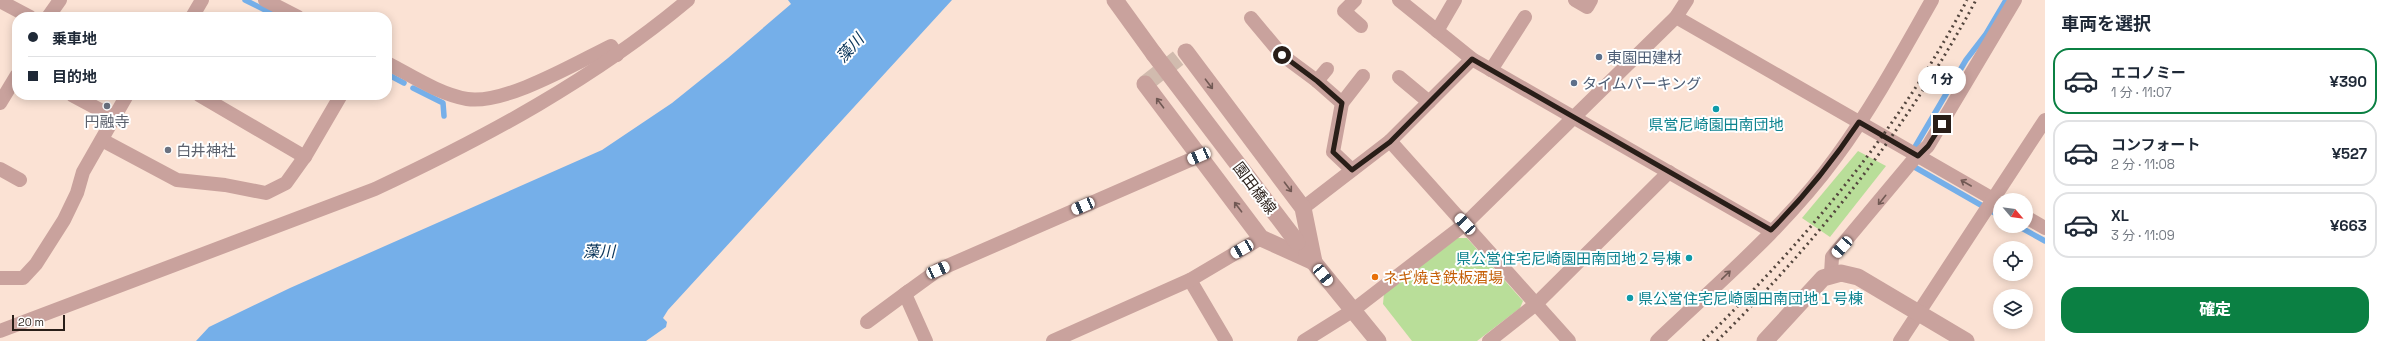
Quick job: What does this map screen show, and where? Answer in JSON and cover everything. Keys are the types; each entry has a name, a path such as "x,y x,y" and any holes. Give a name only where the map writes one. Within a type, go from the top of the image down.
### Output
{"street":[{"path":"52,12 60,0"},
{"path":"195,12 202,0"},
{"path":"265,0 288,5"},
{"path":"0,331 375,189 429,164 511,120 617,54 688,0"},
{"name":"園田橋線","path":"1115,0 1154,54 1297,242 1378,341"},
{"path":"1355,0 1344,11 1361,26"},
{"path":"1399,0 1472,59 1771,230"},
{"path":"1437,31 1455,0"},
{"path":"1575,0 1587,7 1591,0"},
{"path":"1304,341 1352,311 1465,224 1572,117 1676,17 1687,0"},
{"path":"1657,341 1791,211 1832,162 1859,122 1932,0"},
{"path":"1831,274 1832,257 1928,146 2015,0"},
{"path":"0,1 21,12"},
{"path":"1491,70 1525,17"},
{"path":"1676,17 1859,122 1913,162 1991,205"},
{"path":"1251,18 1282,55 1317,81 1342,103"},
{"path":"392,66 442,91 476,100 488,99 518,89 611,46 617,54"},
{"path":"1186,52 1303,208 1314,262"},
{"path":"1303,208 1390,142 1472,59"},
{"path":"1317,81 1327,69"},
{"path":"1352,170 1333,152 1342,103 1363,76"},
{"path":"1399,77 1430,102"},
{"path":"0,103 12,83"},
{"path":"1145,84 1261,238 1314,262"},
{"path":"81,100 115,118"},
{"path":"0,278 23,278 36,264 64,220 78,193 83,172 124,100"},
{"path":"208,100 305,157"},
{"path":"102,140 177,180 225,185 266,193 276,190 286,183 305,157 338,100"},
{"path":"1900,341 1991,205 2045,120"},
{"path":"1390,142 1569,341"},
{"path":"867,322 938,270 1199,156"},
{"path":"0,169 20,180"},
{"path":"1488,341 1536,304 1669,172"},
{"path":"2033,221 2045,228"},
{"path":"1052,341 1190,280 1261,238"},
{"path":"1765,341 1812,288 1823,278 1831,274 1841,273 1858,277 1966,341"},
{"path":"1190,280 1226,341"},
{"path":"909,290 905,294 926,341"}],"green space":[{"path":"1858,151 1886,166 1830,237 1802,218"},
{"path":"1456,238 1467,238 1523,301 1520,308 1477,341 1412,341 1383,304 1384,293"}],"water":[{"name":"藻川","path":"788,0 952,0 668,310 663,318 667,322 666,327 646,341 196,341 209,327 290,288 602,150 672,103 728,58 791,4"}],"waterway":[{"path":"245,0 269,12"},
{"path":"1912,152 1966,60 1986,34 2006,0"},
{"path":"392,77 404,83"},
{"path":"413,88 443,103 444,116"},
{"path":"1911,165 1993,212"},
{"path":"2031,233 2045,241"}],"tunnel":[{"path":"1145,84 1186,52"}],"railway":[{"path":"1703,341 1778,263 1848,181 1881,138 1912,93 1941,47 1967,0"},
{"path":"1717,341 1791,263 1860,180 1921,93 1950,47 1976,0"}],"place":[{"name":"東園田建材","path":"1599,57"},
{"name":"タイムパーキング","path":"1574,83"},
{"name":"円融寺","path":"107,106"},
{"name":"県営尼崎園田南団地","path":"1716,109"},
{"name":"白井神社","path":"168,150"},
{"name":"県公営住宅尼崎園田南団地２号棟","path":"1689,258"},
{"name":"ネギ焼き鉄板酒場","path":"1375,277"},
{"name":"県公営住宅尼崎園田南団地１号棟","path":"1630,298"}],"route":[{"path":"1282,55 1317,81 1342,103 1333,152 1352,170 1390,142 1472,59 1771,230 1791,211 1814,184 1836,157 1859,122 1918,156 1928,146 1942,124"}]}
